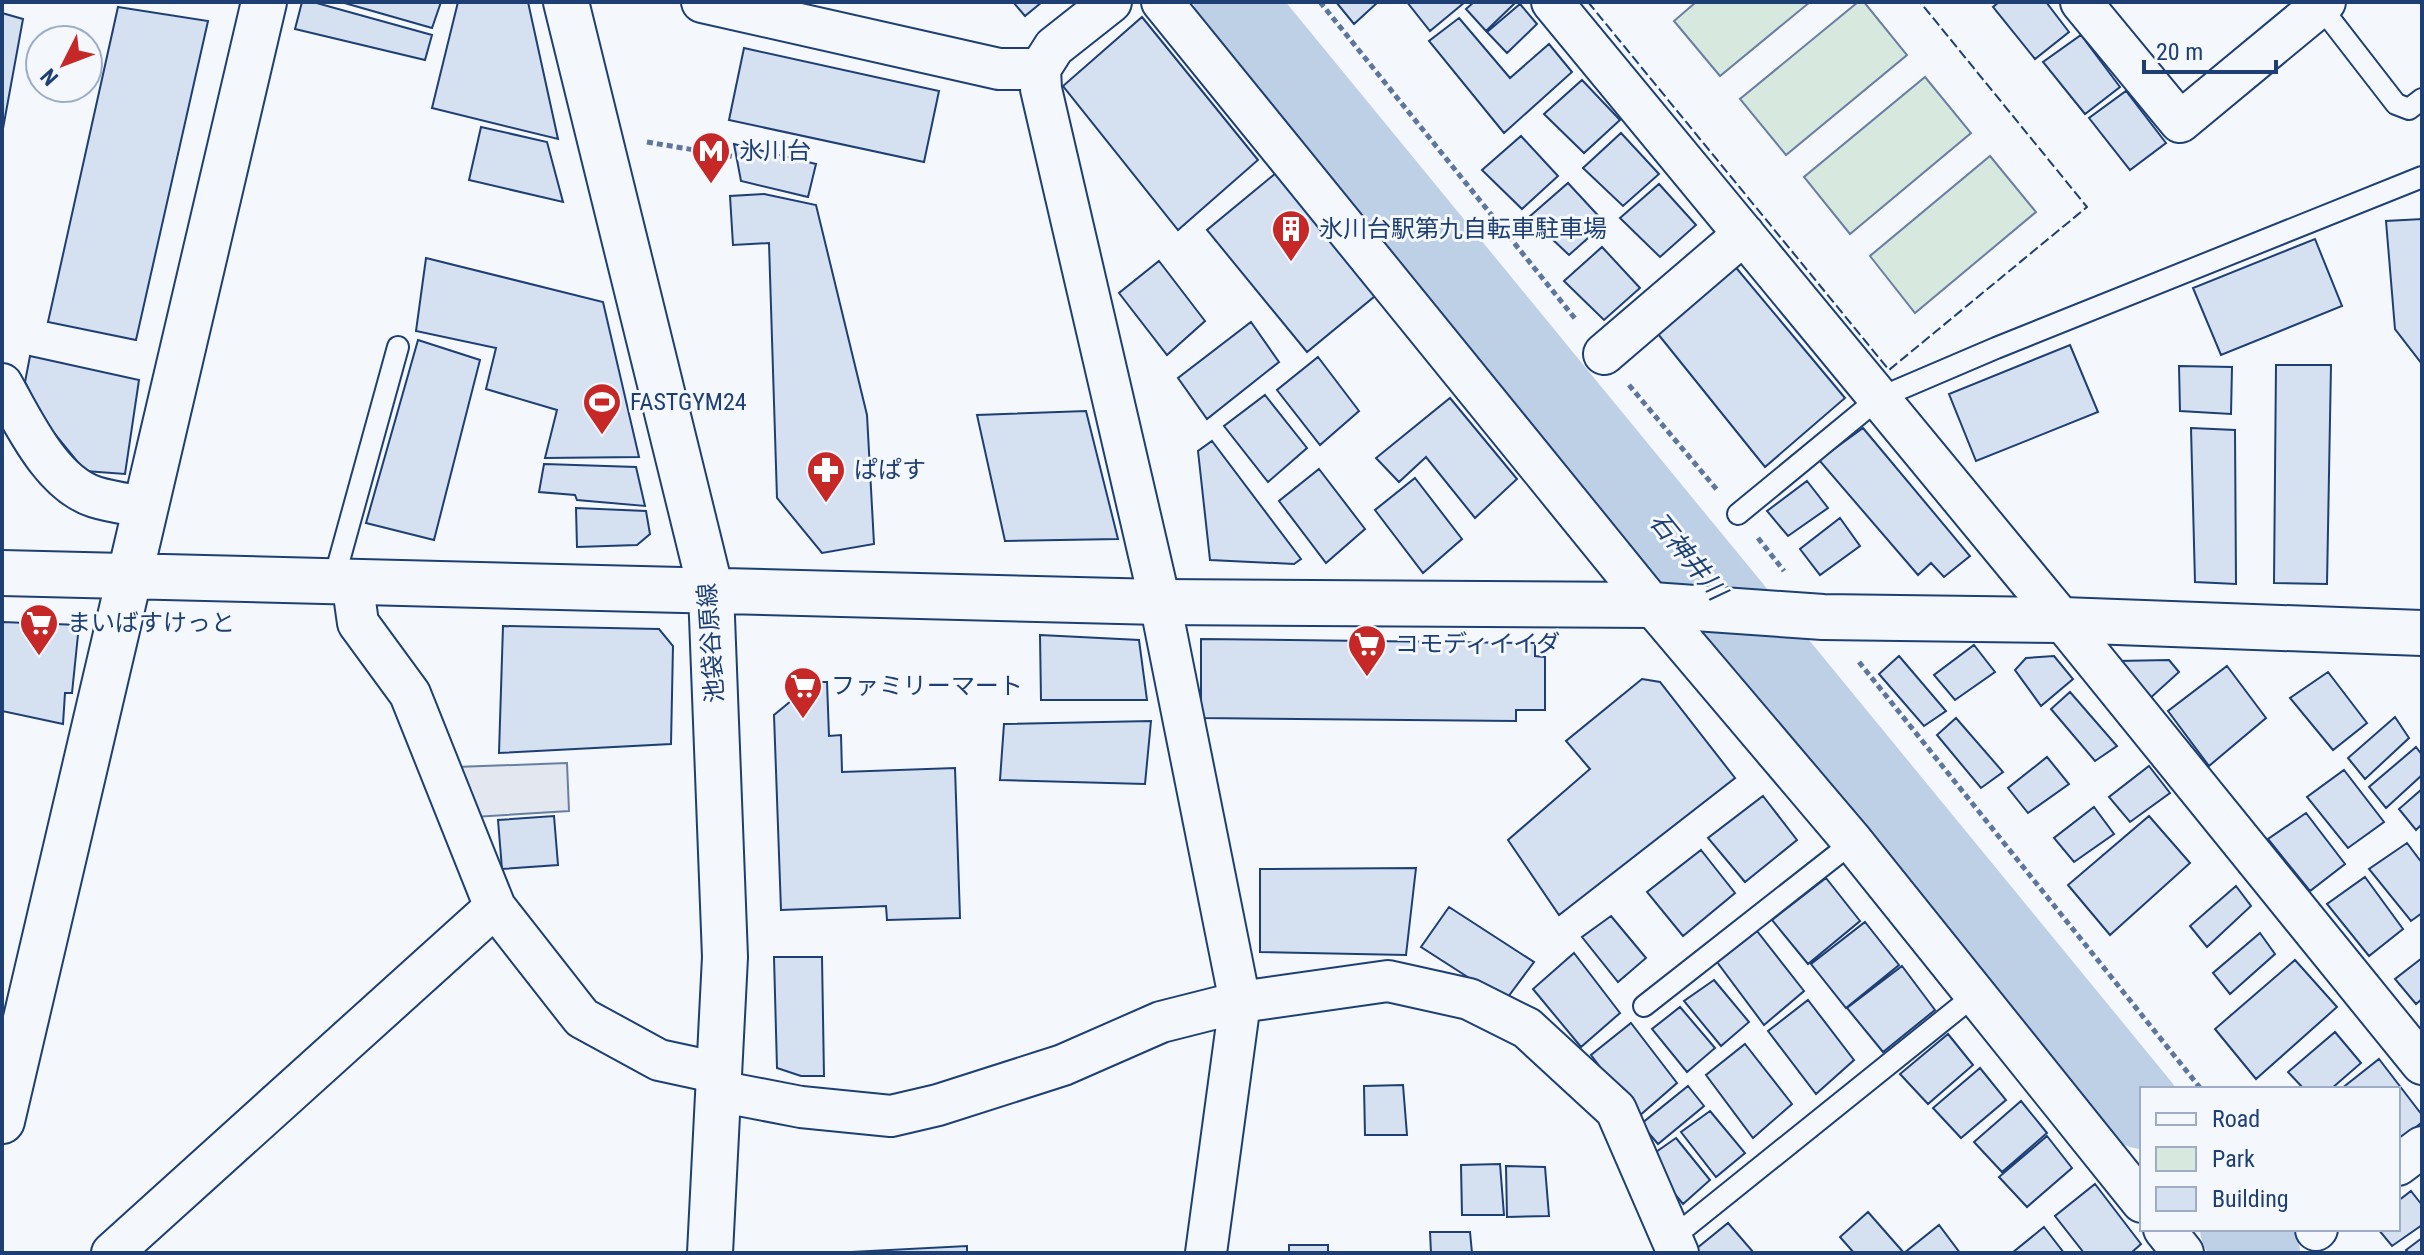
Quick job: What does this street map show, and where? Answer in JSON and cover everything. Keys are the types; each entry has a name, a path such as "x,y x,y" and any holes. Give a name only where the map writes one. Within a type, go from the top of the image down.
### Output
{"street":[{"path":"2,1121 264,2"},
{"name":"池袋谷原線","path":"566,2 711,591 725,957 710,1253"},
{"path":"702,2 999,69 1040,69"},
{"path":"1111,2 1054,47 1040,69 1041,89 1160,602 1240,1002 1206,1253"},
{"path":"1162,2 1652,605 1853,842 2140,1199"},
{"path":"1552,2 2062,620 2422,1064"},
{"path":"2081,2 2180,122 2322,4"},
{"path":"1604,354 1744,234"},
{"path":"2,384 49,461 73,487 94,497 144,507"},
{"path":"2,573 1160,602 1652,605 1823,617 2062,620 2422,633"},
{"path":"343,580 358,623 410,694 495,907 582,1018 659,1060 801,1107 891,1116 938,1105 1063,1065 1161,1022 1240,1002 1388,981 1469,999 1527,1028 1616,1110 1674,1246"},
{"path":"112,1253 495,907"},
{"path":"2400,1164 2422,1147"},
{"path":"2166,1231 2183,1253"}],"lane":[{"path":"2322,4 2396,104 2409,109 2422,99"},
{"path":"1738,514 1879,398 2422,177"},
{"path":"343,580 398,347"},
{"path":"1644,1006 1853,842"},
{"path":"1674,1246 1976,994"}],"path":[{"path":"1320,2 1604,354 1823,617 2199,1087"},
{"path":"643,141 736,157"}],"green space":[{"path":"1696,2 1810,2 1720,76 1674,21"},
{"path":"1858,2 1864,2 1907,55 1786,155 1740,99"},
{"path":"1925,77 1971,133 1850,234 1804,177"},
{"path":"1990,156 2036,212 1915,313 1870,256"}],"shaded area":[{"path":"567,763 569,811 474,817 456,767"}],"building":[{"path":"302,2 313,2 432,35 425,60 295,29"},
{"path":"341,2 441,2 432,28"},
{"path":"458,2 528,2 558,139 432,108"},
{"path":"1013,2 1042,2 1025,16"},
{"path":"1336,2 1378,2 1354,24"},
{"path":"1407,2 1465,2 1430,31"},
{"path":"1474,2 1516,2 1486,31 1466,9"},
{"path":"1999,2 2046,2 2069,32 2035,59 1993,7"},
{"path":"1520,4 1537,24 1507,53 1487,32"},
{"path":"118,7 208,21 136,340 48,322 96,104 104,104 104,70"},
{"path":"2,13 23,19 2,134"},
{"path":"1142,17 1258,160 1178,230 1063,86"},
{"path":"1459,18 1510,78 1549,44 1572,72 1504,133 1429,41"},
{"path":"2081,35 2120,87 2085,114 2043,62"},
{"path":"744,48 939,91 924,162 729,120"},
{"path":"1582,80 1620,120 1584,153 1544,114"},
{"path":"2126,91 2166,143 2130,170 2089,118"},
{"path":"481,127 547,142 563,202 469,180"},
{"path":"1621,133 1659,174 1623,206 1583,168"},
{"path":"1521,136 1558,176 1522,209 1482,170"},
{"path":"734,144 816,164 808,197 741,181"},
{"name":"氷川台駅第九自転車駐車場","path":"1276,173 1375,296 1307,352 1207,230"},
{"path":"1568,183 1605,223 1569,255 1529,217"},
{"path":"1659,184 1696,225 1660,257 1620,218"},
{"path":"764,194 816,205 867,415 874,544 822,553 777,498 769,243 733,245 730,196"},
{"path":"2422,219 2422,364 2395,329 2386,221"},
{"path":"2315,239 2342,306 2221,355 2193,288"},
{"path":"1602,247 1640,288 1604,320 1564,281"},
{"path":"426,258 603,302 639,457 545,458 557,410 486,389 496,348 416,331"},
{"path":"1159,261 1205,321 1167,355 1119,293"},
{"path":"1733,264 1845,398 1765,467 1658,334"},
{"path":"1251,322 1279,362 1207,419 1178,378"},
{"path":"418,340 480,360 434,540 366,523"},
{"path":"2070,345 2098,412 1976,461 1949,394"},
{"path":"30,356 139,380 125,474 85,471 45,422 25,382"},
{"path":"1318,357 1359,411 1320,445 1277,390"},
{"path":"2276,365 2331,365 2327,584 2274,583"},
{"path":"2179,366 2232,367 2231,414 2180,411"},
{"path":"1265,395 1307,448 1268,482 1224,426"},
{"path":"1450,398 1517,479 1475,518 1426,457 1399,482 1376,458"},
{"path":"1086,411 1118,539 1005,541 977,415"},
{"path":"1863,428 1970,556 1944,577 1931,563 1918,575 1819,460"},
{"path":"2191,428 2235,430 2236,584 2195,582"},
{"path":"1212,441 1301,559 1294,564 1210,560 1198,451"},
{"path":"544,464 636,467 645,506 577,500 575,495 539,492"},
{"path":"1319,469 1365,529 1326,563 1279,501"},
{"path":"1415,478 1462,539 1423,573 1375,510"},
{"path":"1807,481 1828,508 1788,536 1767,511"},
{"path":"576,508 646,511 650,534 637,545 577,547"},
{"path":"1840,518 1860,546 1820,575 1800,549"},
{"path":"2,622 79,625 72,693 65,693 63,724 2,711"},
{"path":"503,626 659,629 673,646 671,744 499,753"},
{"path":"1040,635 1139,640 1147,700 1041,700"},
{"path":"1201,639 1535,643 1535,656 1545,657 1545,710 1516,710 1516,721 1201,718"},
{"path":"1974,645 1995,672 1955,700 1934,675"},
{"path":"1899,656 1946,711 1924,726 1879,674"},
{"path":"2054,656 2073,679 2041,706 2015,670 2026,658"},
{"path":"2169,660 2179,672 2147,701 2118,661"},
{"path":"2227,666 2266,718 2209,766 2168,711"},
{"path":"2328,672 2367,723 2333,750 2290,698"},
{"path":"1642,679 1660,682 1735,778 1559,915 1508,840 1590,769 1566,741"},
{"path":"814,682 827,682 829,736 841,735 842,772 955,768 960,918 887,920 886,906 781,910 774,715"},
{"path":"2070,692 2117,746 2095,761 2051,709"},
{"path":"2395,717 2409,738 2365,779 2348,758"},
{"path":"1956,718 2003,772 1981,788 1937,735"},
{"path":"1151,721 1145,784 1000,780 1004,724"},
{"path":"2416,747 2422,755 2422,775 2386,808 2369,787"},
{"path":"2047,757 2069,784 2028,813 2008,788"},
{"path":"2149,766 2170,793 2130,822 2109,797"},
{"path":"2344,770 2384,822 2348,848 2307,797"},
{"path":"2422,789 2422,824 2416,830 2399,809"},
{"path":"1763,796 1797,840 1745,882 1708,838"},
{"path":"2094,807 2114,834 2074,862 2054,838"},
{"path":"2306,813 2345,864 2310,891 2268,839"},
{"path":"554,816 558,865 502,869 498,820"},
{"path":"2149,816 2190,863 2110,935 2068,885"},
{"path":"2407,843 2422,863 2422,913 2411,921 2369,869"},
{"path":"1701,850 1735,893 1683,936 1647,892"},
{"path":"1416,868 1406,955 1260,952 1260,869"},
{"path":"2365,877 2403,929 2369,956 2327,904"},
{"path":"1826,878 1860,921 1808,964 1772,920"},
{"path":"2236,886 2251,906 2207,947 2190,926"},
{"path":"1449,907 1534,962 1505,1001 1421,947"},
{"path":"1611,916 1646,958 1618,982 1582,937"},
{"path":"1865,922 1899,965 1846,1008 1811,964"},
{"path":"1757,931 1804,991 1764,1025 1717,962"},
{"path":"2260,933 2275,954 2230,994 2213,973"},
{"path":"1574,953 1620,1013 1581,1047 1533,989"},
{"path":"774,957 822,957 824,1076 801,1076 777,1068"},
{"path":"2422,958 2422,999 2416,1004 2395,979"},
{"path":"2295,960 2337,1007 2256,1079 2215,1029"},
{"path":"1902,966 1935,1010 1883,1052 1847,1008"},
{"path":"1714,980 1749,1022 1721,1046 1684,1001"},
{"path":"1808,1000 1854,1060 1816,1094 1768,1031"},
{"path":"1680,1007 1715,1048 1687,1072 1652,1029"},
{"path":"1631,1023 1677,1083 1638,1117 1591,1055"},
{"path":"2335,1032 2361,1063 2333,1087 2302,1087 2288,1072"},
{"path":"1948,1034 1973,1065 1928,1104 1900,1074"},
{"path":"1745,1044 1792,1104 1753,1138 1706,1075"},
{"path":"2379,1059 2422,1115 2422,1122 2400,1141 2400,1087 2344,1087"},
{"path":"1980,1068 2006,1100 1961,1138 1933,1108"},
{"path":"1403,1085 1407,1135 1365,1135 1364,1086"},
{"path":"1688,1086 1704,1106 1658,1144 1641,1124"},
{"path":"2021,1101 2047,1133 2002,1172 1974,1142"},
{"path":"1710,1111 1745,1153 1716,1177 1681,1132"},
{"path":"2047,1136 2072,1168 2027,1207 1999,1177"},
{"path":"1676,1138 1710,1180 1683,1204 1646,1159"},
{"path":"1500,1164 1504,1215 1462,1215 1461,1165"},
{"path":"1506,1166 1545,1167 1549,1216 1507,1217"},
{"path":"2095,1184 2141,1244 2131,1253 2084,1253 2055,1216"},
{"path":"2411,1191 2422,1205 2422,1225 2392,1246 2380,1231 2400,1231 2400,1199"},
{"path":"1868,1212 1904,1253 1854,1253 1840,1237"},
{"path":"1728,1223 1754,1253 1691,1253"},
{"path":"1939,1225 1960,1253 1904,1253"},
{"path":"2044,1227 2064,1253 2012,1253"},
{"path":"1430,1232 1470,1232 1472,1253 1431,1253"},
{"path":"2422,1238 2422,1253 2406,1250"},
{"path":"1289,1245 1328,1245 1328,1253 1289,1253"},
{"path":"967,1246 967,1253 831,1253"}],"waterway":[{"name":"石神井川","path":"1234,2 2140,1107"},
{"name":"石神井川","path":"2242,1231 2260,1253"}],"fence":[{"path":"1588,2 1889,370 2087,207 1920,2"}],"place":[{"name":"氷川台","path":"711,185"},
{"name":"氷川台駅第九自転車駐車場","path":"1291,263"},
{"name":"FASTGYM24","path":"602,436"},
{"name":"ぱぱす","path":"826,504"},
{"name":"まいばすけっと","path":"39,657"},
{"name":"コモディイイダ","path":"1367,678"},
{"name":"ファミリーマート","path":"803,720"}]}
